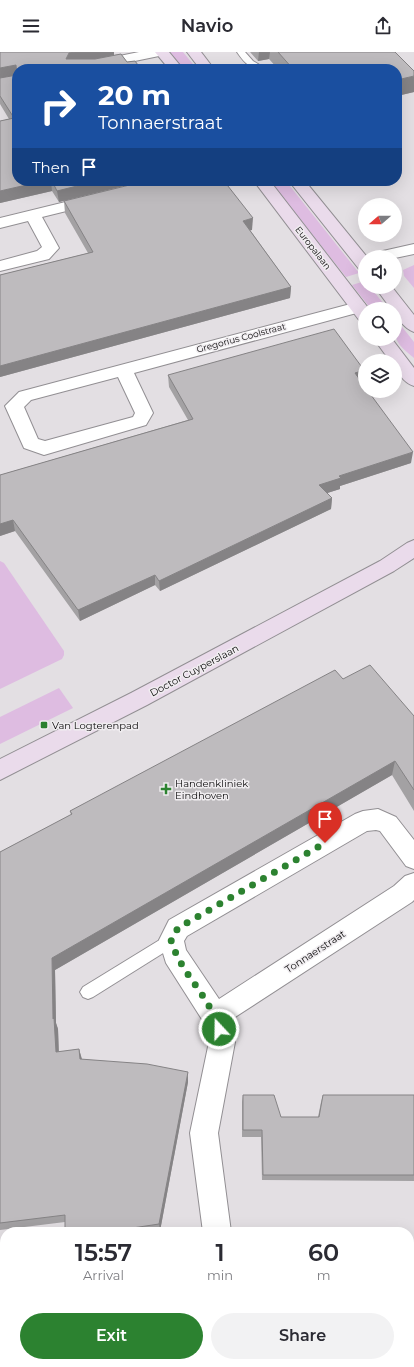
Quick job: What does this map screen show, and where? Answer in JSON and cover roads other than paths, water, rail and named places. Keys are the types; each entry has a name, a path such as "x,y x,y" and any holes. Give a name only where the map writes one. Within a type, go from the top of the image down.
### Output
{"main road":[{"path":"162,52 172,64"},
{"path":"194,52 203,64"},
{"name":"Europalaan","path":"266,186 358,306"},
{"path":"301,186 358,255"},
{"path":"388,294 414,326"},
{"path":"388,346 414,380"},
{"name":"Doctor Cuyperslaan","path":"0,770 139,700 387,566 414,548"},
{"name":"Doctor Cuyperslaan","path":"387,566 414,561"}],"street":[{"path":"100,64 159,52"},
{"path":"0,223 107,197"},
{"path":"0,266 43,255 51,248 33,215"},
{"path":"402,252 414,249"},
{"name":"Gregorius Coolstraat","path":"123,369 144,413 140,421 44,448 31,443 14,406 25,396 123,369 358,312"},
{"path":"216,1227 204,1133 222,1042 215,1016 175,955 171,940 178,928 363,821 378,819 388,824 414,858"},
{"name":"Tonnaerstraat","path":"215,1016 403,894 414,884"}],"lane":[{"path":"241,52 252,64"},
{"path":"88,992 171,940"}],"place":[{"name":"Van Logterenpad","path":"44,725"},
{"name":"Handenkliniek Eindhoven","path":"166,789"}]}
